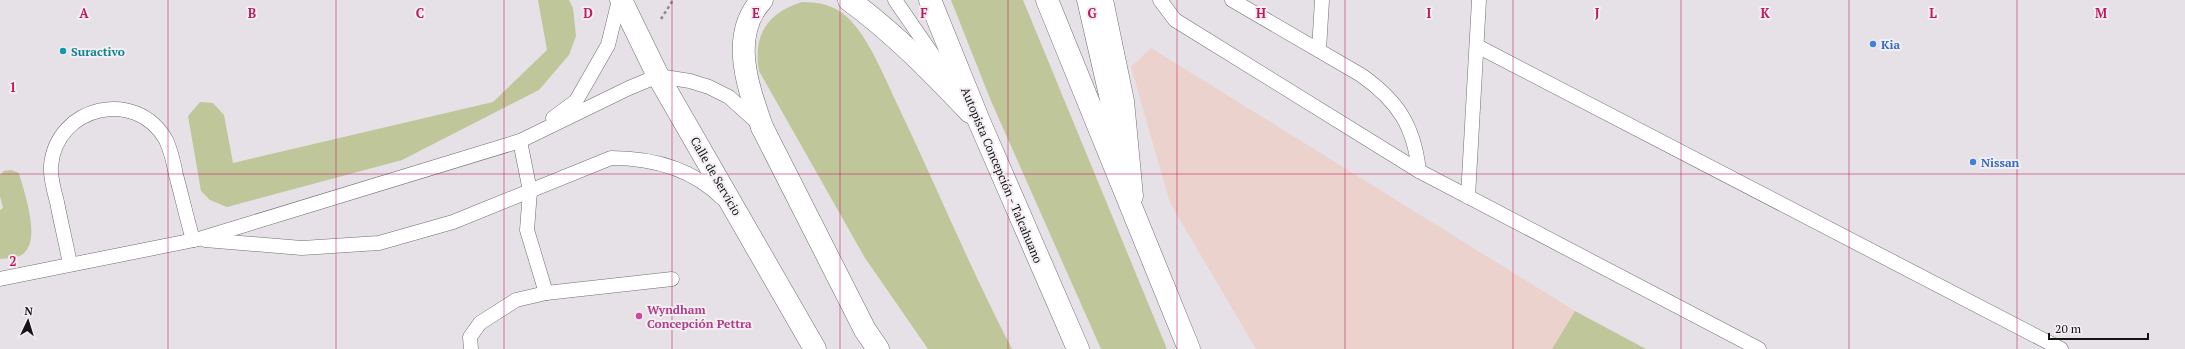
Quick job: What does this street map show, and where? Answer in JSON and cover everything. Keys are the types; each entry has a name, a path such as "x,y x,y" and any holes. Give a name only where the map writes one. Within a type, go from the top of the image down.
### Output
{"main road":[{"name":"Calle de Servicio","path":"620,0 658,76 815,349"},
{"path":"762,0 747,23 743,49 748,81 762,127 865,330 878,349"},
{"path":"849,0 887,31 935,74 978,122"},
{"name":"Autopista Concepción - Talcahuano","path":"930,0 978,122 1078,349"},
{"path":"1047,0 1188,349"},
{"path":"1102,0 1123,101 1133,215"}],"lane":[{"path":"520,141 576,101 608,45 620,0"},
{"path":"895,0 978,122"},
{"path":"1084,0 1133,215"},
{"path":"1160,0 1175,20 1419,171 1759,349"},
{"path":"1232,0 1319,50 1380,88 1396,106 1408,126 1416,148 1419,171"},
{"path":"1319,50 1322,0"},
{"path":"1468,197 1479,0"},
{"path":"1477,46 2061,349"},
{"path":"0,279 196,240 520,141 658,76 690,81 709,87 729,97 762,127"},
{"path":"70,264 51,167 55,148 65,131 79,117 98,110 117,108 137,113 154,125 166,140 196,240"},
{"path":"520,141 530,191 527,230 546,292"},
{"path":"196,240 302,248 379,243 453,222 611,158 634,158 671,166 702,181 722,198 739,217"},
{"path":"471,349 470,337 480,323 516,300 546,292 672,279"}],"shaded area":[{"path":"1151,48 1575,311 1552,349 1256,349 1170,203 1131,67"}],"green space":[{"path":"538,0 569,0 573,8 576,36 569,55 539,90 402,160 227,207 210,200 201,191 188,116 200,102 213,103 224,115 233,163 493,102 547,50"},
{"path":"951,0 1023,0 1167,349 1101,349 991,101"},
{"path":"802,2 826,5 842,13 855,26 870,47 982,289 1012,349 928,349 865,258 759,71 758,47 765,27 771,19 780,12"},
{"path":"11,170 19,173 30,214 31,237 29,246 22,255 13,258 0,259 0,210 3,208 0,196 0,175 4,171"},
{"path":"1575,311 1646,349 1552,349"}],"place":[{"name":"Kia","path":"1873,44"},
{"name":"Suractivo","path":"63,51"},
{"name":"Nissan","path":"1973,162"},
{"name":"Wyndham Concepción Pettra","path":"639,316"}]}
